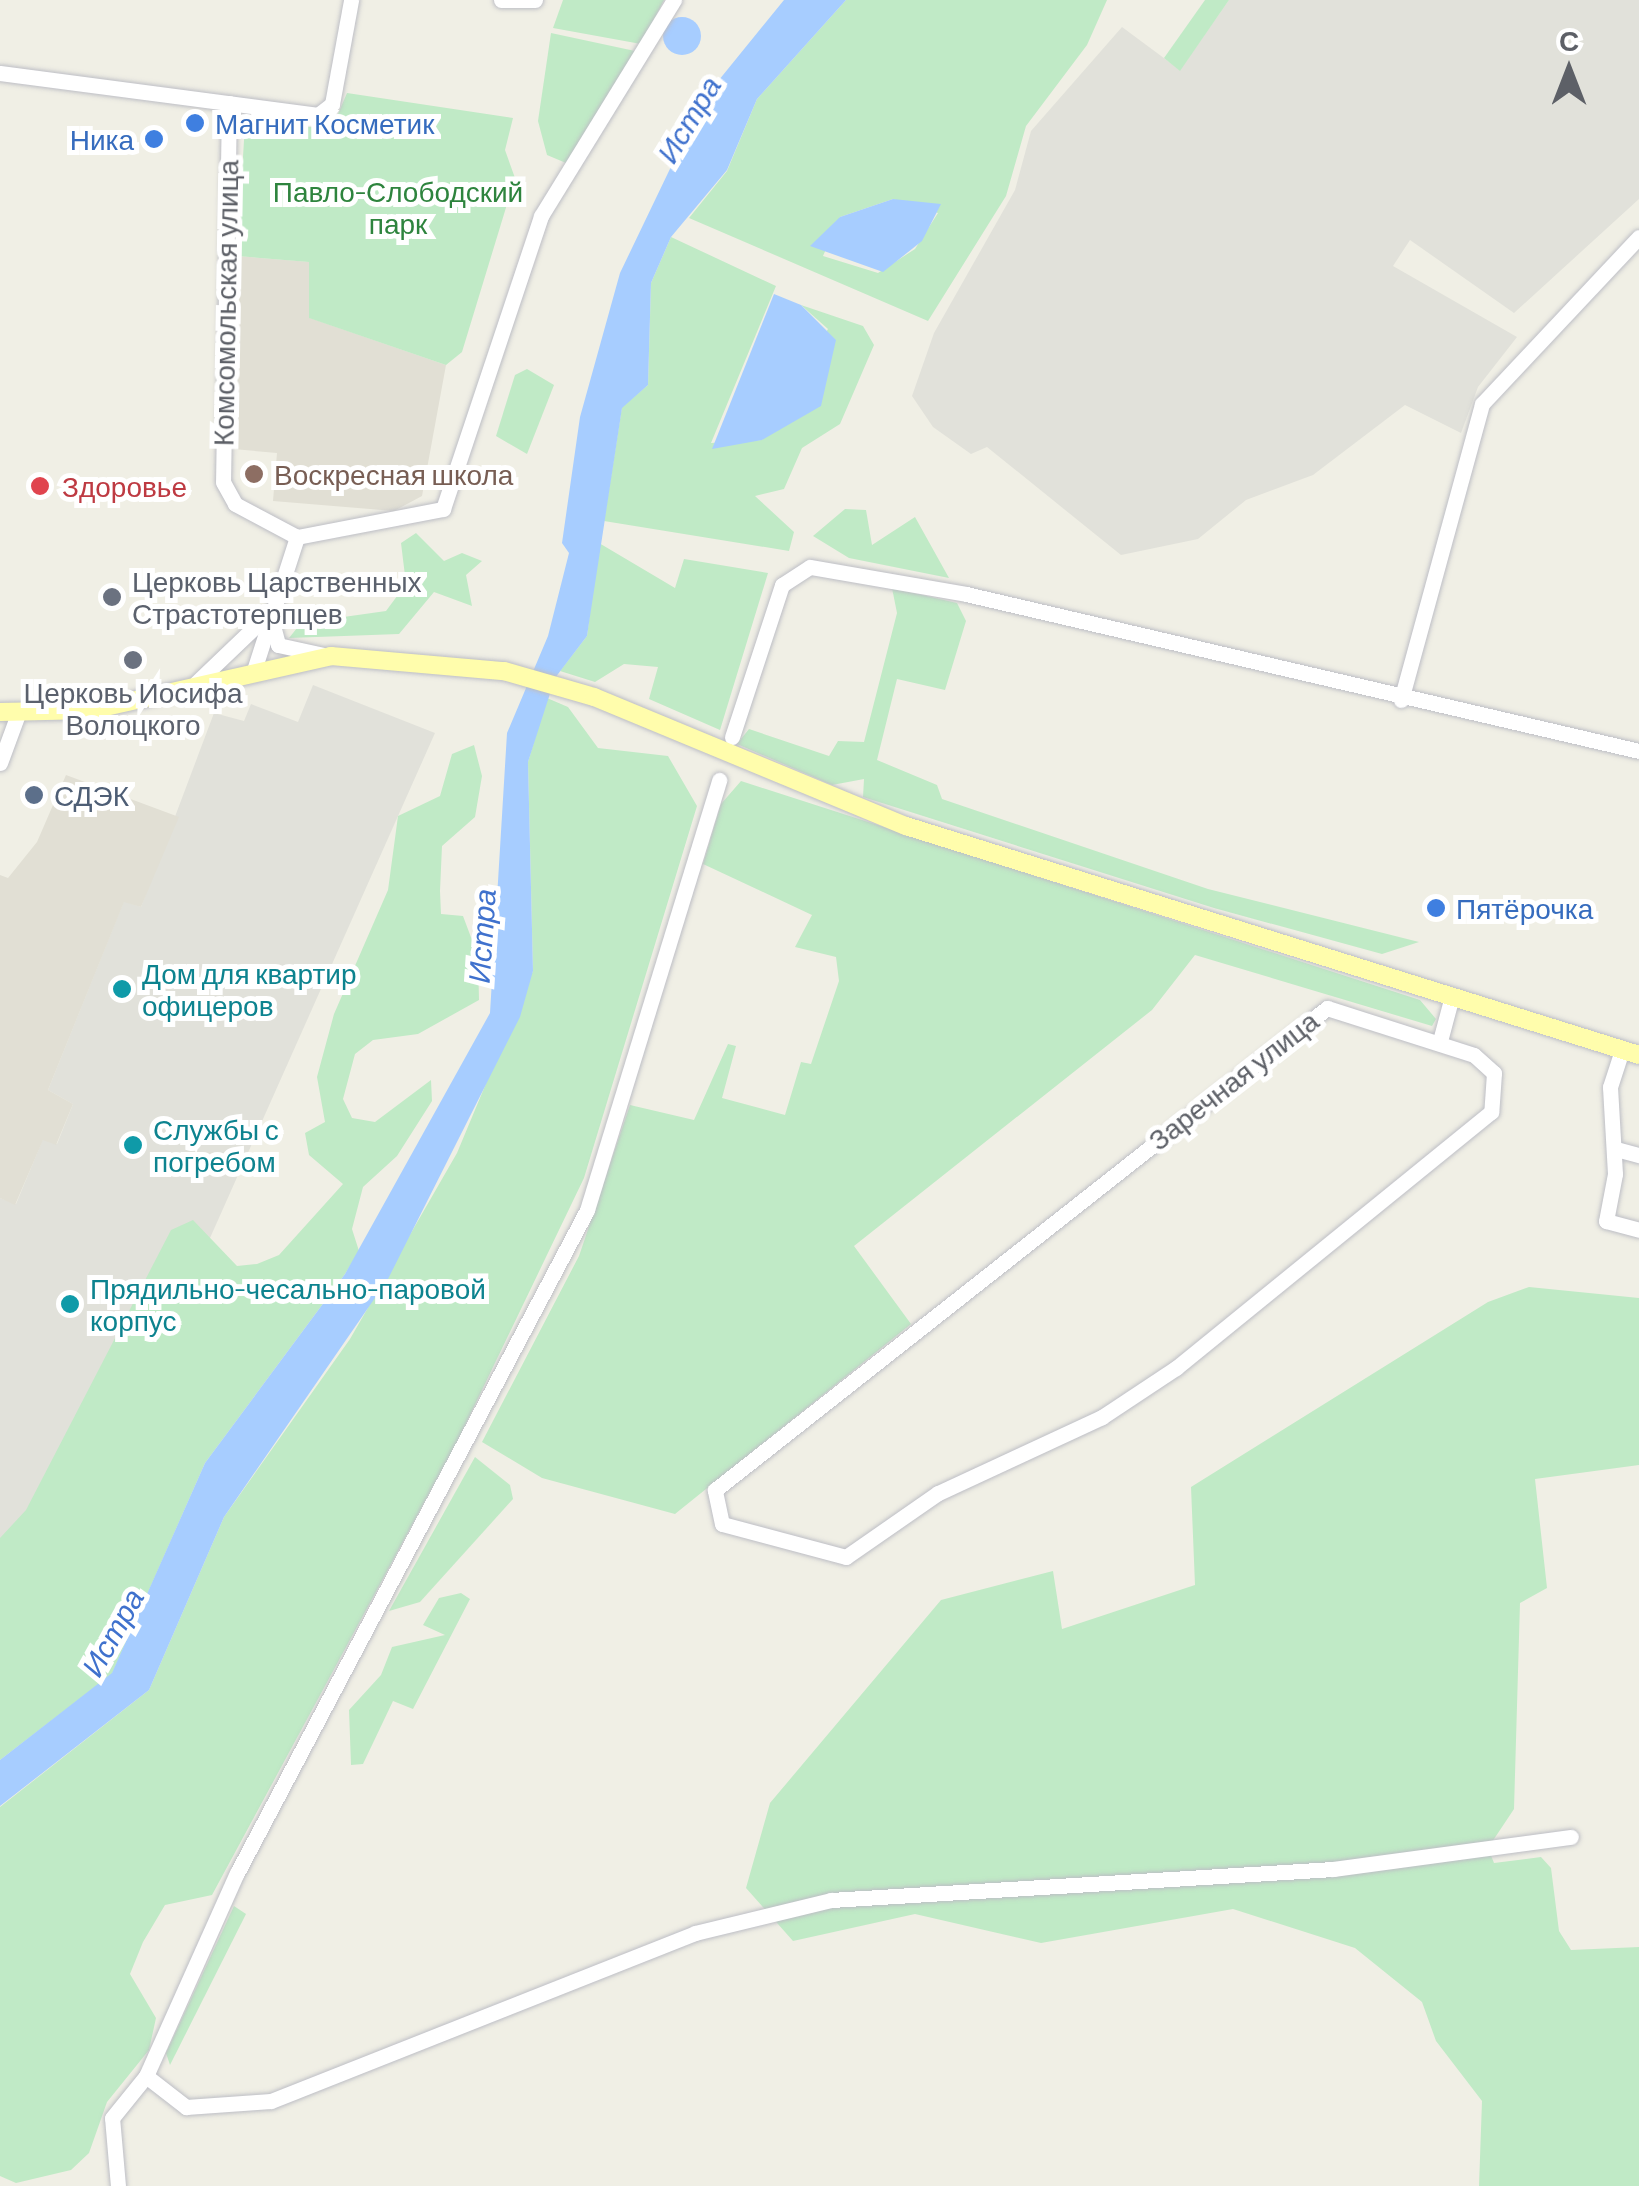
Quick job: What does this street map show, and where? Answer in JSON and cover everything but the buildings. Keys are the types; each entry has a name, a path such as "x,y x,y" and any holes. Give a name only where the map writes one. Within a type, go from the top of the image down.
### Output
{"main road":[{"path":"9,713 103,708 256,666 331,656 466,665 634,714 906,826 1631,1052"}],"street":[{"path":"0,72 229,103 330,110 351,0"},
{"path":"501,0 535,0"},
{"path":"256,666 297,537 443,509 541,216 674,0"},
{"name":"Комсомольская улица","path":"229,103 223,482 234,504 297,537"},
{"path":"1401,700 1482,404 1639,237"},
{"path":"732,737 782,585 810,567 966,594 1401,700 1639,750"},
{"path":"272,609 278,645 331,656"},
{"path":"196,682 272,609"},
{"path":"0,763 9,713"},
{"path":"118,2186 109,2125 146,2076 237,1873 562,1268 719,780"},
{"path":"1440,1042 1452,996"},
{"name":"Заречная улица","path":"1320,1010 1440,1042 1494,1073 1481,1126 1176,1368 1102,1417 938,1493 846,1557 722,1524 716,1490 1320,1010"},
{"path":"1631,1052 1609,1097 1616,1149 1606,1221 1639,1230"},
{"path":"1616,1149 1639,1155"},
{"path":"146,2076 186,2106 271,2100 772,1910 944,1886 1333,1869 1570,1837"}],"shaded area":[{"path":"1229,0 1639,0 1639,199 1514,313 1410,240 1393,266 1517,337 1478,387 1461,433 1405,405 1313,475 1246,500 1198,539 1121,555 987,447 971,454 933,427 912,396 934,333 1015,190 1031,131 1122,27 1180,70"},
{"path":"237,256 310,262 310,318 446,365 422,496 394,511 273,501 277,453 233,449"},
{"path":"313,685 435,733 120,1440 0,1626 0,1198 16,1204 43,1139 57,1144 73,1104 48,1090 124,901 141,907 214,713 244,721 251,704 298,722"},
{"path":"66,775 179,817 141,907 124,902 48,1090 73,1104 56,1145 43,1140 15,1205 0,1198 0,875 8,878 37,842"}],"green space":[{"path":"563,0 664,0 641,44 553,28"},
{"path":"846,0 1107,0 1087,45 1026,126 1006,196 928,321 689,218 727,171 757,99","holes":["893,199 938,213 915,249 878,273 823,256 840,217"]},
{"path":"1205,0 1229,0 1180,71 1164,58"},
{"path":"551,33 635,51 566,163 547,155 538,121"},
{"name":"Павло-Слободский парк","path":"347,93 513,118 505,150 515,178 462,352 446,365 309,318 309,262 237,256 245,124 332,128"},
{"path":"671,237 776,286 711,443 762,440 828,329 801,305 863,326 874,345 840,424 802,448 784,489 755,496 794,532 789,551 604,521 622,407 648,385 651,283"},
{"path":"527,369 554,385 527,454 496,436 515,375"},
{"path":"845,509 866,510 872,545 915,517 949,578 849,558 813,536"},
{"path":"416,533 444,561 462,553 482,561 466,575 472,606 434,592 399,634 289,638 301,623 386,611 406,584 401,543"},
{"path":"599,543 675,588 684,559 768,573 720,730 649,699 658,667 624,664 595,682 560,671 587,636"},
{"path":"892,588 957,603 966,621 945,690 897,679 877,760 937,785 942,799 1208,889 1419,942 1382,954 1214,908 863,797 864,779 832,785 737,744 749,729 829,756 838,741 864,742 897,613"},
{"path":"547,698 568,707 598,748 668,756 697,806 584,1178 458,1440 212,1895 165,1905 143,1942 130,1974 156,2018 149,2050 107,2102 89,2153 71,2170 16,2183 0,2176 0,1807 149,1690 224,1517 350,1339 457,1153 533,971 528,762"},
{"path":"474,745 482,776 475,817 442,846 440,891 441,914 463,916 478,956 479,1000 418,1034 373,1040 355,1054 343,1099 352,1118 375,1122 431,1080 432,1101 397,1156 363,1187 352,1229 359,1251 345,1274 205,1463 112,1674 0,1760 0,1538 26,1510 171,1230 193,1220 237,1266 257,1264 279,1255 343,1184 309,1155 305,1133 325,1122 317,1077 334,1014 388,890 398,816 440,796 452,754"},
{"path":"741,781 1420,1000 1436,1019 1432,1026 1195,955 1152,1010 854,1246 911,1324 675,1514 542,1478 482,1442 579,1256 630,1105 694,1120 728,1044 736,1046 722,1098 785,1115 801,1062 811,1064 839,981 836,957 795,947 812,915 703,864 721,804"},
{"path":"1529,1287 1639,1298 1639,1465 1535,1479 1547,1588 1520,1603 1514,1809 1488,1848 1494,1863 1541,1857 1551,1868 1559,1931 1571,1950 1639,1947 1639,2186 1479,2186 1482,2101 1436,2041 1422,2002 1355,1948 1233,1909 1041,1943 915,1914 793,1941 746,1888 770,1803 941,1600 1053,1571 1062,1629 1195,1585 1191,1487 1488,1302"},
{"path":"475,1457 510,1485 513,1499 420,1602 389,1611"},
{"path":"461,1593 470,1599 413,1709 393,1701 363,1764 351,1765 349,1710 381,1675 392,1647 445,1635 423,1625 439,1598"},
{"path":"234,1906 246,1914 170,2065 166,2053"}],"water":[{"name":"Истра","path":"784,0 846,0 757,99 727,170 671,237 651,283 648,385 622,408 587,636 555,678 528,762 533,971 520,1017 388,1279 224,1517 149,1690 0,1806 0,1760 112,1673 205,1463 345,1274 490,1013 507,733 548,636 569,553 562,543 580,417 620,273 680,148 680,128"},
{"path":"682,17 695,23 701,36 695,49 682,55 669,49 663,36 669,23"},
{"path":"893,199 941,204 922,241 883,272 810,246 840,217"},
{"path":"774,294 801,305 836,340 821,406 762,440 712,449"}],"place":[{"name":"Магнит Косметик","path":"195,123"},
{"name":"Ника","path":"154,139"},
{"name":"Воскресная школа","path":"254,474"},
{"name":"Здоровье","path":"40,486"},
{"name":"Церковь Царственных Страстотерпцев","path":"112,597"},
{"name":"Церковь Иосифа Волоцкого","path":"133,660"},
{"name":"СДЭК","path":"34,795"},
{"name":"Пятёрочка","path":"1436,908"},
{"name":"Дом для квартир офицеров","path":"122,989"},
{"name":"Службы с погребом","path":"133,1145"},
{"name":"Прядильно-чесально-паровой корпус","path":"70,1304"}]}
